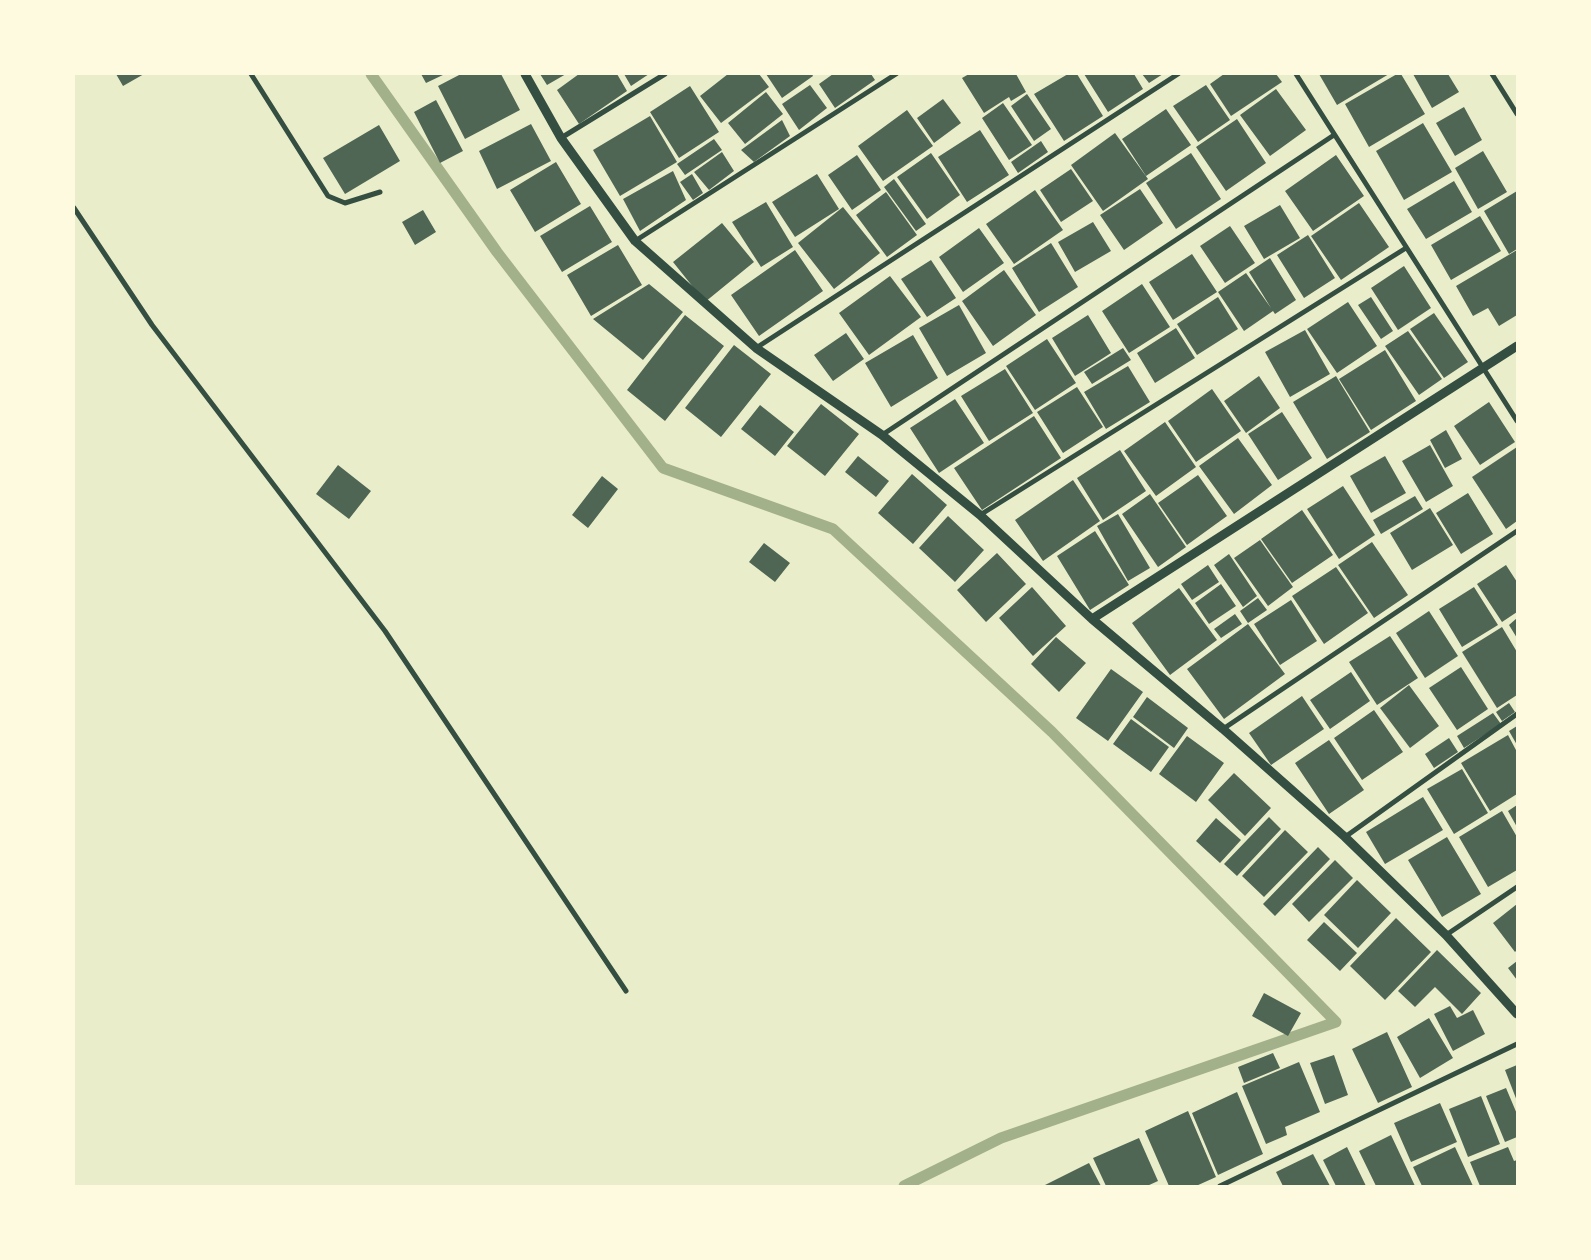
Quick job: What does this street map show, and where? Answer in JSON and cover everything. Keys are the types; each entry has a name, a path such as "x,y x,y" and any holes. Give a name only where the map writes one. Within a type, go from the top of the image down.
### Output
{"street":[{"path":"251,74 328,196 345,203 380,192"},
{"path":"524,74 561,138 635,241 756,348 882,434 980,515 1092,619 1223,729 1345,837 1446,935 1517,1014"},
{"path":"561,138 665,74"},
{"path":"635,241 896,74"},
{"path":"756,348 1178,74"},
{"path":"1296,74 1517,422"},
{"path":"1492,74 1517,114"},
{"path":"882,434 1334,135"},
{"path":"74,208 152,325 384,631 626,991"},
{"path":"980,515 1406,248"},
{"path":"1092,619 1517,346"},
{"path":"1223,729 1517,531"},
{"path":"1345,837 1517,714"},
{"path":"1446,935 1517,887"},
{"path":"1220,1186 1517,1044"}],"building":[{"path":"116,74 144,74 123,86"},
{"path":"421,74 445,74 426,83"},
{"path":"461,74 501,74 520,110 465,139 438,86"},
{"path":"540,74 566,74 547,85"},
{"path":"579,74 617,74 627,91 579,124 557,90"},
{"path":"624,74 649,74 631,86"},
{"path":"728,74 759,74 769,87 721,123 700,96"},
{"path":"766,74 812,74 813,76 782,98"},
{"path":"833,74 871,74 875,80 835,108 819,84"},
{"path":"969,74 1016,74 1026,92 1011,101 1009,97 984,113 962,78"},
{"path":"1068,74 1077,74 1103,116 1064,141 1034,94"},
{"path":"1084,74 1134,74 1143,89 1108,112"},
{"path":"1142,74 1163,74 1149,83"},
{"path":"1224,74 1276,74 1282,82 1231,116 1210,84"},
{"path":"1319,74 1389,74 1337,105"},
{"path":"1397,74 1401,74 1425,114 1369,147 1345,104"},
{"path":"1413,74 1448,74 1459,92 1432,108"},
{"path":"810,85 827,108 799,130 782,104"},
{"path":"1206,85 1230,120 1198,142 1173,106"},
{"path":"690,86 719,132 679,158 650,112"},
{"path":"1276,89 1306,130 1270,156 1240,115"},
{"path":"766,92 783,114 745,144 728,123"},
{"path":"1027,94 1051,129 1034,141 1011,106"},
{"path":"943,99 961,123 934,143 917,118"},
{"path":"436,100 463,151 440,163 414,112"},
{"path":"1003,103 1032,145 1009,160 982,118"},
{"path":"1464,107 1482,140 1455,156 1436,123"},
{"path":"1166,109 1191,145 1146,176 1122,139"},
{"path":"907,110 933,146 883,181 858,146"},
{"path":"650,116 677,162 620,196 593,150"},
{"path":"1237,119 1266,163 1226,191 1196,147"},
{"path":"782,120 790,136 754,162 741,150"},
{"path":"1423,123 1452,172 1404,200 1376,151"},
{"path":"531,124 551,161 497,189 479,151"},
{"path":"379,125 400,161 345,194 323,158"},
{"path":"980,130 1009,175 967,202 938,157"},
{"path":"1115,133 1148,179 1103,211 1071,165"},
{"path":"714,139 722,150 685,175 677,164"},
{"path":"1041,141 1048,152 1018,173 1011,162"},
{"path":"1483,151 1507,192 1478,209 1455,168"},
{"path":"722,152 734,171 709,190 694,172"},
{"path":"931,153 960,195 927,219 897,177"},
{"path":"1191,153 1221,199 1176,229 1146,183"},
{"path":"857,155 881,190 852,210 828,175"},
{"path":"1336,155 1364,196 1313,231 1285,191"},
{"path":"556,162 581,204 535,232 510,190"},
{"path":"1071,169 1093,201 1061,222 1040,190"},
{"path":"673,171 686,200 640,231 623,199"},
{"path":"692,174 703,193 693,200 680,182"},
{"path":"817,174 839,209 795,237 772,202"},
{"path":"894,179 926,224 916,231 884,187"},
{"path":"1454,181 1472,212 1426,239 1407,209"},
{"path":"1140,189 1163,223 1124,250 1100,215"},
{"path":"1035,190 1063,230 1014,264 986,224"},
{"path":"1517,191 1517,249 1509,254 1484,211"},
{"path":"886,192 917,235 887,257 856,215"},
{"path":"766,202 793,247 761,267 732,222"},
{"path":"1359,203 1389,247 1341,280 1311,236"},
{"path":"1280,205 1300,238 1264,259 1244,226"},
{"path":"590,206 612,242 562,272 540,236"},
{"path":"843,207 880,253 834,289 798,243"},
{"path":"423,210 436,232 415,245 402,222"},
{"path":"1480,216 1501,251 1451,280 1431,245"},
{"path":"1093,222 1111,251 1075,272 1058,242"},
{"path":"722,223 754,262 705,302 673,262"},
{"path":"1230,226 1255,263 1225,283 1200,246"},
{"path":"979,228 1004,263 963,292 939,257"},
{"path":"1308,235 1335,278 1304,298 1277,255"},
{"path":"1051,243 1078,287 1039,312 1012,268"},
{"path":"618,245 642,285 591,316 567,275"},
{"path":"795,250 823,291 759,336 731,295"},
{"path":"1517,250 1517,315 1499,326 1488,308 1473,316 1456,286"},
{"path":"1192,254 1217,292 1173,320 1149,282"},
{"path":"1270,258 1296,300 1275,314 1273,311 1244,331 1218,292 1246,273 1271,308 1249,272"},
{"path":"931,260 956,298 927,317 901,279"},
{"path":"1404,266 1431,308 1398,330 1371,288"},
{"path":"1004,270 1036,315 993,346 962,301"},
{"path":"890,276 921,317 869,355 839,313"},
{"path":"649,284 683,312 643,360 593,319"},
{"path":"1142,284 1170,327 1129,353 1102,311"},
{"path":"1218,297 1238,329 1197,355 1177,324"},
{"path":"1371,297 1393,331 1381,339 1358,305"},
{"path":"1348,302 1377,346 1337,373 1307,329"},
{"path":"959,305 986,353 947,376 919,328"},
{"path":"1434,313 1468,362 1444,378 1410,329"},
{"path":"685,315 724,346 665,421 627,390"},
{"path":"1088,315 1111,353 1075,376 1052,338"},
{"path":"1176,328 1195,358 1155,383 1137,353"},
{"path":"1305,330 1330,374 1290,397 1265,352"},
{"path":"1408,331 1442,379 1419,395 1385,346"},
{"path":"846,333 864,359 833,381 814,355"},
{"path":"913,335 938,378 891,407 865,363"},
{"path":"1047,339 1076,383 1035,410 1006,366"},
{"path":"734,345 771,374 721,437 685,408"},
{"path":"1123,348 1131,360 1092,384 1084,372"},
{"path":"1385,350 1416,401 1371,430 1339,379"},
{"path":"1128,366 1150,402 1106,429 1084,392"},
{"path":"1005,369 1033,413 989,441 961,396"},
{"path":"1259,376 1280,408 1246,433 1224,401"},
{"path":"1336,376 1370,432 1327,459 1293,402"},
{"path":"1077,387 1103,427 1063,453 1037,412"},
{"path":"1212,389 1241,431 1196,462 1168,421"},
{"path":"955,399 984,443 939,473 910,428"},
{"path":"1489,402 1515,442 1480,465 1454,426"},
{"path":"821,404 859,434 825,476 787,446"},
{"path":"760,405 794,432 775,456 741,429"},
{"path":"1282,412 1312,458 1278,480 1248,434"},
{"path":"1034,416 1061,458 982,510 954,468"},
{"path":"1165,422 1196,467 1156,496 1124,451"},
{"path":"1446,430 1462,459 1445,468 1430,440"},
{"path":"1238,438 1272,485 1234,514 1199,466"},
{"path":"1430,445 1453,486 1426,502 1402,461"},
{"path":"1517,447 1517,521 1506,529 1472,477"},
{"path":"1120,450 1146,491 1103,520 1077,478"},
{"path":"858,456 889,481 876,497 845,472"},
{"path":"1385,456 1406,493 1371,513 1350,476"},
{"path":"338,465 371,491 349,519 316,494"},
{"path":"912,474 947,505 913,544 878,513"},
{"path":"1198,475 1227,516 1187,545 1158,503"},
{"path":"602,476 618,489 588,528 572,515"},
{"path":"1073,480 1100,521 1043,561 1015,520"},
{"path":"1343,486 1375,535 1339,559 1307,509"},
{"path":"1468,493 1493,534 1461,554 1436,513"},
{"path":"1150,494 1186,547 1158,567 1122,514"},
{"path":"1415,496 1423,509 1381,534 1373,520"},
{"path":"1430,508 1453,545 1412,570 1390,533"},
{"path":"1302,510 1333,555 1292,583 1261,539"},
{"path":"1118,514 1150,568 1128,581 1097,526"},
{"path":"948,516 984,550 955,582 919,548"},
{"path":"1095,531 1129,585 1090,610 1057,556"},
{"path":"1260,540 1293,587 1268,606 1234,558"},
{"path":"1372,542 1408,595 1374,618 1338,565"},
{"path":"764,543 790,563 775,582 749,562"},
{"path":"997,553 1026,584 986,622 957,590"},
{"path":"1229,554 1257,596 1243,607 1214,565"},
{"path":"1208,565 1219,582 1192,600 1181,584"},
{"path":"1506,565 1517,582 1517,612 1502,622 1477,584"},
{"path":"1336,567 1368,613 1324,644 1292,596"},
{"path":"1221,584 1236,606 1209,624 1195,603"},
{"path":"1032,587 1066,626 1033,656 999,618"},
{"path":"1474,587 1498,625 1462,647 1439,609"},
{"path":"1179,588 1217,640 1170,675 1132,623"},
{"path":"1258,598 1267,610 1248,623 1240,611"},
{"path":"1291,600 1317,641 1280,665 1254,624"},
{"path":"1429,611 1458,656 1425,678 1396,633"},
{"path":"1235,614 1242,624 1221,638 1214,629"},
{"path":"1517,618 1517,638 1509,625"},
{"path":"1248,624 1285,674 1224,719 1187,669"},
{"path":"1502,627 1517,652 1517,695 1497,708 1462,652"},
{"path":"1390,636 1418,678 1377,705 1349,662"},
{"path":"1056,637 1086,663 1059,692 1031,664"},
{"path":"1461,667 1488,709 1457,730 1429,688"},
{"path":"1111,669 1143,692 1108,741 1076,718"},
{"path":"1351,672 1370,701 1330,729 1310,700"},
{"path":"1409,685 1439,726 1410,748 1380,708"},
{"path":"1302,696 1324,729 1271,765 1249,733"},
{"path":"1147,697 1188,728 1174,748 1133,717"},
{"path":"1509,703 1515,712 1502,721 1496,712"},
{"path":"1374,710 1403,752 1362,780 1334,738"},
{"path":"1493,713 1501,724 1464,748 1457,736"},
{"path":"1131,719 1169,747 1151,772 1113,744"},
{"path":"1517,726 1517,745 1509,731"},
{"path":"1508,735 1517,752 1517,794 1490,811 1461,763"},
{"path":"1187,736 1224,763 1196,802 1159,774"},
{"path":"1449,738 1458,752 1434,768 1425,754"},
{"path":"1329,740 1364,790 1329,814 1295,763"},
{"path":"1462,769 1488,813 1454,834 1427,789"},
{"path":"1234,773 1271,808 1245,836 1208,800"},
{"path":"1423,797 1443,830 1385,864 1366,832"},
{"path":"1517,805 1517,827 1508,811"},
{"path":"1502,811 1517,837 1517,870 1488,887 1459,837"},
{"path":"1269,817 1281,829 1237,876 1224,864"},
{"path":"1216,818 1241,840 1220,863 1196,841"},
{"path":"1285,830 1308,852 1264,897 1242,876"},
{"path":"1447,837 1481,894 1442,917 1408,860"},
{"path":"1318,847 1330,859 1275,916 1263,904"},
{"path":"1335,860 1353,878 1309,922 1292,904"},
{"path":"1357,880 1391,913 1358,948 1324,915"},
{"path":"1517,904 1517,950 1515,952 1493,923"},
{"path":"1396,918 1431,952 1385,1000 1350,966"},
{"path":"1324,922 1357,953 1340,971 1307,940"},
{"path":"1437,950 1481,993 1462,1014 1435,987 1415,1007 1398,991"},
{"path":"1517,961 1517,980 1508,968"},
{"path":"1264,993 1301,1013 1288,1036 1252,1016"},
{"path":"1450,1006 1457,1018 1473,1010 1485,1034 1453,1051 1434,1014"},
{"path":"1429,1018 1453,1058 1420,1078 1397,1037"},
{"path":"1387,1032 1412,1087 1378,1103 1352,1049"},
{"path":"1273,1053 1280,1068 1244,1083 1238,1067"},
{"path":"1334,1055 1348,1095 1325,1104 1310,1063"},
{"path":"1299,1062 1320,1112 1285,1127 1287,1135 1266,1144 1242,1086"},
{"path":"1517,1065 1517,1101 1505,1070"},
{"path":"1506,1088 1517,1114 1517,1137 1505,1142 1486,1096"},
{"path":"1237,1092 1263,1154 1218,1175 1192,1113"},
{"path":"1481,1096 1500,1144 1468,1157 1449,1109"},
{"path":"1440,1103 1457,1142 1411,1162 1394,1123"},
{"path":"1188,1111 1216,1177 1196,1186 1169,1186 1145,1131"},
{"path":"1391,1135 1415,1186 1376,1186 1359,1151"},
{"path":"1139,1138 1158,1181 1147,1186 1106,1186 1093,1158"},
{"path":"1347,1147 1366,1186 1336,1186 1323,1160"},
{"path":"1455,1147 1473,1186 1422,1186 1413,1167"},
{"path":"1508,1147 1514,1161 1517,1160 1517,1186 1480,1186 1470,1162"},
{"path":"1313,1154 1330,1186 1283,1186 1276,1172"},
{"path":"1089,1163 1101,1186 1045,1186 1045,1185"}],"waterway":[{"path":"371,74 497,252 663,468 833,529 1052,732 1336,1022 1001,1138 904,1186"}]}
